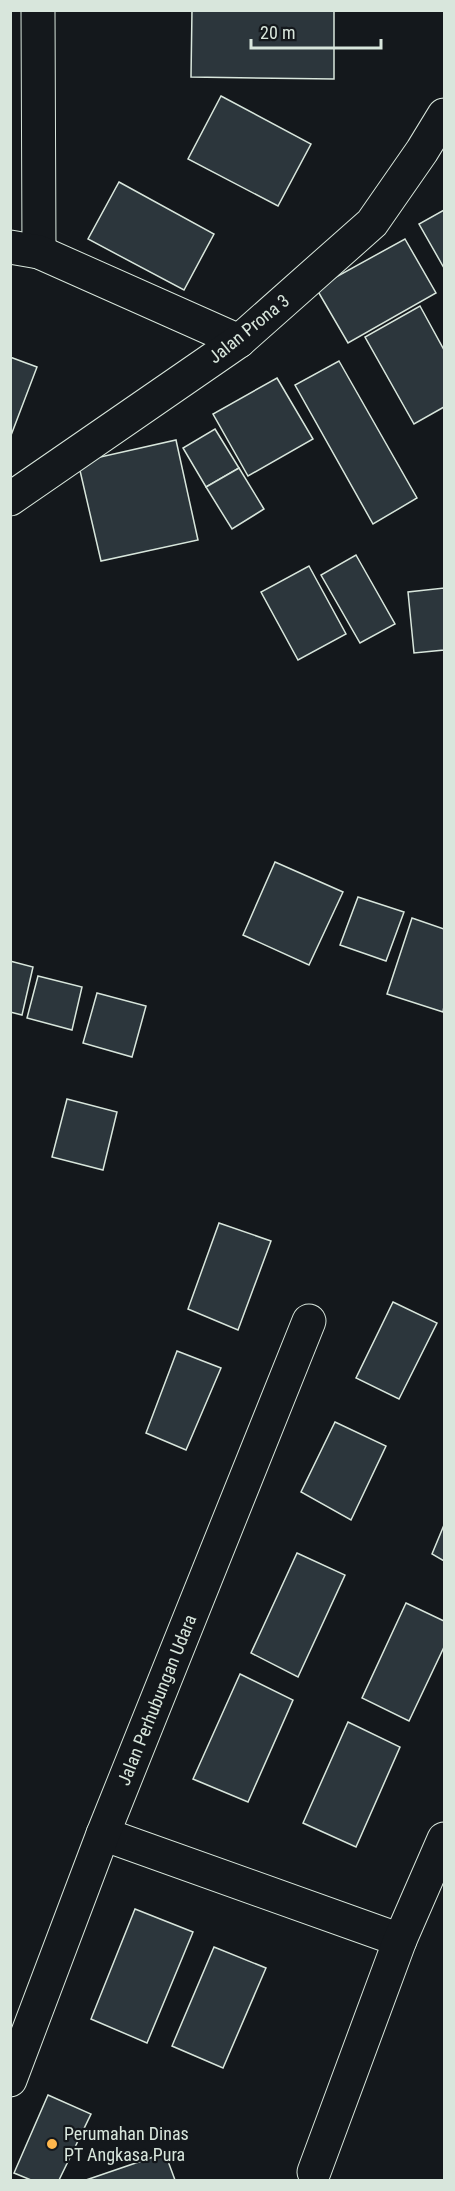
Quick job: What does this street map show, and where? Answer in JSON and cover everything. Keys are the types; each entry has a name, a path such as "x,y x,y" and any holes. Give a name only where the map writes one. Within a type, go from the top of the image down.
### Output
{"street":[{"path":"38,10 25,250 239,341"},
{"name":"Jalan Prona 3","path":"10,499 239,341 372,223 444,115"},
{"name":"Jalan Perhubungan Udara","path":"10,2080 104,1834 309,1321"},
{"path":"104,1834 400,1940"},
{"path":"314,2172 400,1940 444,1839"}],"building":[{"path":"192,10 334,10 334,79 191,77"},
{"path":"221,96 311,144 278,206 188,159"},
{"path":"119,182 214,234 184,290 88,239"},
{"path":"444,210 444,268 419,224"},
{"path":"405,239 436,293 348,343 316,288"},
{"path":"420,306 444,350 444,407 414,424 365,337"},
{"path":"10,357 37,367 10,438"},
{"path":"339,361 417,498 373,524 295,385"},
{"path":"277,378 313,439 248,476 213,414"},
{"path":"215,429 239,468 206,487 183,448"},
{"path":"176,440 198,540 101,561 78,462"},
{"path":"239,468 264,509 232,529 206,487"},
{"path":"356,555 395,624 360,643 321,575"},
{"path":"309,566 346,634 298,660 261,592"},
{"path":"444,588 444,650 414,653 408,592"},
{"path":"275,862 343,892 309,965 243,935"},
{"path":"358,897 404,912 386,961 340,945"},
{"path":"412,918 444,929 443,1012 387,994"},
{"path":"10,961 33,967 22,1015 10,1012"},
{"path":"38,976 82,987 72,1030 27,1018"},
{"path":"97,993 146,1006 132,1057 83,1043"},
{"path":"67,1099 117,1112 103,1170 52,1157"},
{"path":"219,1223 271,1241 238,1330 188,1309"},
{"path":"393,1302 437,1323 399,1399 356,1378"},
{"path":"177,1351 221,1368 186,1450 146,1433"},
{"path":"335,1422 386,1446 351,1520 301,1492"},
{"path":"444,1525 444,1561 432,1554"},
{"path":"297,1553 345,1575 298,1677 251,1653"},
{"path":"406,1603 444,1621 444,1647 409,1721 362,1698"},
{"path":"240,1674 293,1700 248,1802 193,1779"},
{"path":"348,1722 400,1747 356,1847 303,1823"},
{"path":"135,1909 193,1932 147,2043 91,2019"},
{"path":"214,1947 266,1968 223,2068 172,2046"},
{"name":"Perumahan Dinas PT Angkasa Pura","path":"48,2095 91,2114 59,2180 31,2180 14,2173"},
{"path":"165,2153 175,2180 86,2180"}],"place":[{"name":"Perumahan Dinas PT Angkasa Pura","path":"52,2144"}]}
